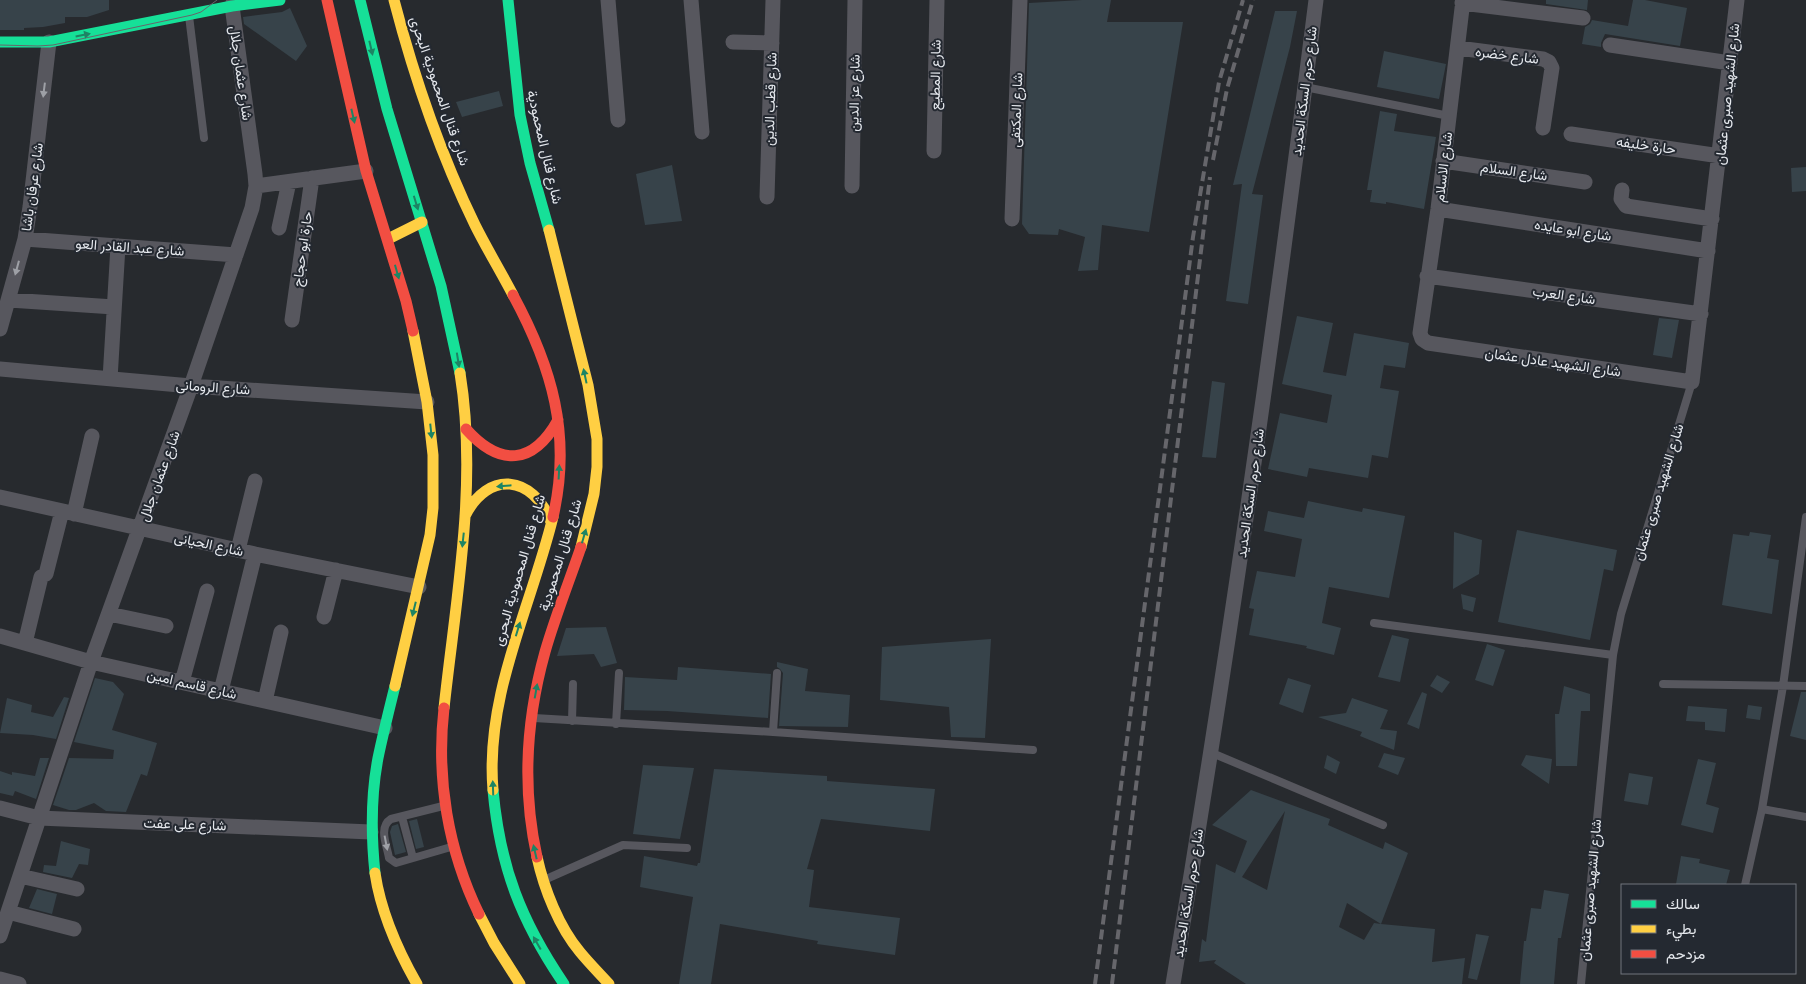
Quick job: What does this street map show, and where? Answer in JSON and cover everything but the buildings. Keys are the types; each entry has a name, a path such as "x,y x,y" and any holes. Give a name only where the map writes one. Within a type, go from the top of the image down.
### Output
{"main road":[{"path":"0,42 49,42 189,14 233,3 280,0"},
{"path":"327,0 366,171 388,239 418,351 427,402 433,455 433,508 430,535 377,767 372,828 373,860 377,888 384,915 394,942 417,984"},
{"path":"360,0 373,59 391,123 445,300 462,386 466,429 465,516 443,714 442,743 445,806 462,873 483,925 520,984"},
{"name":"شارع قنال المحمودية","path":"508,0 516,90 521,122 585,373 597,438 598,459 597,481 588,524 576,566 545,654 532,718 528,758 528,798 534,850 542,880 555,912 584,960 608,984"},
{"name":"شارع قنال المحمودية البحرى","path":"397,1 407,48 444,156 478,229 521,307 538,345 554,394 560,454 558,488 551,522 503,685 497,713 492,769 497,825 502,853 512,889 533,936 564,984"},
{"path":"388,239 422,222"},
{"path":"466,429 473,439 492,453 515,456 538,448 553,431 558,420"},
{"path":"465,516 471,504 480,494 504,484 518,485 530,490 540,498 548,509 551,522"}],"street":[{"path":"608,0 618,120"},
{"path":"691,0 702,132"},
{"name":"شارع قطب الدين","path":"767,197 773,0"},
{"name":"شارع عز الدين","path":"852,186 855,0"},
{"name":"شارع المطيع","path":"934,150 937,0"},
{"name":"شارع المكتفى","path":"1012,219 1020,0"},
{"name":"شارع حرم السكة الحديد","path":"1173,984 1212,753 1269,363 1316,0"},
{"name":"شارع الشهيد صبرى عثمان","path":"1692,382 1737,0"},
{"path":"1462,1 1583,18"},
{"name":"شارع الاسلام","path":"1420,333 1438,209 1462,1"},
{"name":"شارع عثمان جلال","path":"0,936 91,662 191,386 252,208 256,186 233,3"},
{"name":"شارع عرفان باشا","path":"0,329 7,292 25,238 49,42"},
{"path":"733,42 772,43"},
{"path":"1610,45 1730,63"},
{"name":"شارع خضره","path":"1458,48 1543,59 1549,62 1552,68 1543,128"},
{"name":"حارة خليفه","path":"1572,134 1720,156"},
{"name":"شارع السلام","path":"1444,161 1585,182"},
{"path":"256,186 366,171"},
{"name":"حارة ابو حجاج","path":"292,320 312,178"},
{"path":"279,228 288,182"},
{"path":"1622,190 1621,199 1626,206 1712,219"},
{"name":"شارع ابو عايده","path":"1438,209 1708,252"},
{"name":"شارع عبد القادر العو","path":"25,238 236,255"},
{"path":"110,379 118,246"},
{"name":"شارع العرب","path":"1428,276 1701,314"},
{"path":"7,292 114,307"},
{"name":"شارع الشهيد عادل عثمان","path":"1420,333 1422,339 1428,343 1692,382"},
{"name":"شارع الرومانى","path":"0,369 191,386 427,402"},
{"path":"25,643 43,576 68,513 92,436"},
{"path":"238,550 255,481"},
{"name":"شارع الحيانى","path":"0,497 255,554 419,587"},
{"path":"221,691 255,554"},
{"path":"324,618 336,570"},
{"path":"182,682 207,591"},
{"path":"109,614 166,626"},
{"path":"265,701 281,632"},
{"name":"شارع قاسم امين","path":"0,636 91,662 385,728"},
{"name":"شارع على عفت","path":"0,808 39,818 372,828"},
{"path":"20,876 77,889"},
{"path":"8,912 74,928"},
{"path":"0,979 19,984"}],"lane":[{"path":"189,14 204,138"},
{"path":"1305,87 1449,116"},
{"name":"شارع الشهيد صبرى عثمان","path":"1581,984 1613,655 1621,614 1692,382"},
{"path":"1745,884 1762,809 1806,517"},
{"path":"1374,623 1613,655"},
{"path":"773,732 776,672"},
{"path":"616,724 619,673"},
{"path":"572,721 573,684"},
{"path":"1663,684 1806,686"},
{"path":"532,718 1033,750"},
{"path":"1212,753 1384,825"},
{"path":"445,806 391,819 386,823 384,829 391,861 396,863 454,846"},
{"path":"1762,809 1806,817"},
{"path":"402,816 413,858"},
{"path":"372,828 379,821 386,823"},
{"path":"542,880 623,845 686,848"}],"tram line":[{"path":"0,45 53,45 192,15 201,12 217,0"}],"railway":[{"path":"1095,984 1193,237 1219,82 1243,0"},
{"path":"1213,160 1227,89 1253,0"},
{"path":"1112,984 1210,177"}],"traffic: fast":[{"path":"0,42 49,42 232,6 280,0"},
{"path":"360,0 387,109 441,286 460,373"},
{"path":"508,0 520,115 530,163 549,230"},
{"path":"375,873 372,830 374,786 378,758 395,686"},
{"path":"493,790 501,844 515,892 536,938 564,984"}],"traffic: slow":[{"path":"394,0 419,86 450,170 475,225 513,295"},
{"path":"388,239 422,222"},
{"path":"549,230 588,385 597,439 597,467 594,494 581,547"},
{"path":"395,686 430,535 433,508 433,455 427,402 413,331"},
{"path":"444,708 459,582 466,499 467,457 460,373"},
{"path":"465,516 475,501 486,491 498,485 510,484 522,487 533,495 543,506 551,522"},
{"path":"493,790 492,755 496,720 503,686 553,517"},
{"path":"537,857 548,895 565,931 580,952 609,984"},
{"path":"375,873 381,902 391,930 417,984"},
{"path":"479,914 494,943 520,984"}],"traffic: jam":[{"path":"327,0 366,171 406,301 413,331"},
{"path":"513,295 538,349 548,375 555,402 560,458 553,517"},
{"path":"466,429 491,450 503,455 515,456 527,453 538,446 558,420"},
{"path":"537,857 529,806 528,755 530,729 545,652 581,547"},
{"path":"444,708 442,761 443,788 447,814 459,865 479,914"}]}
